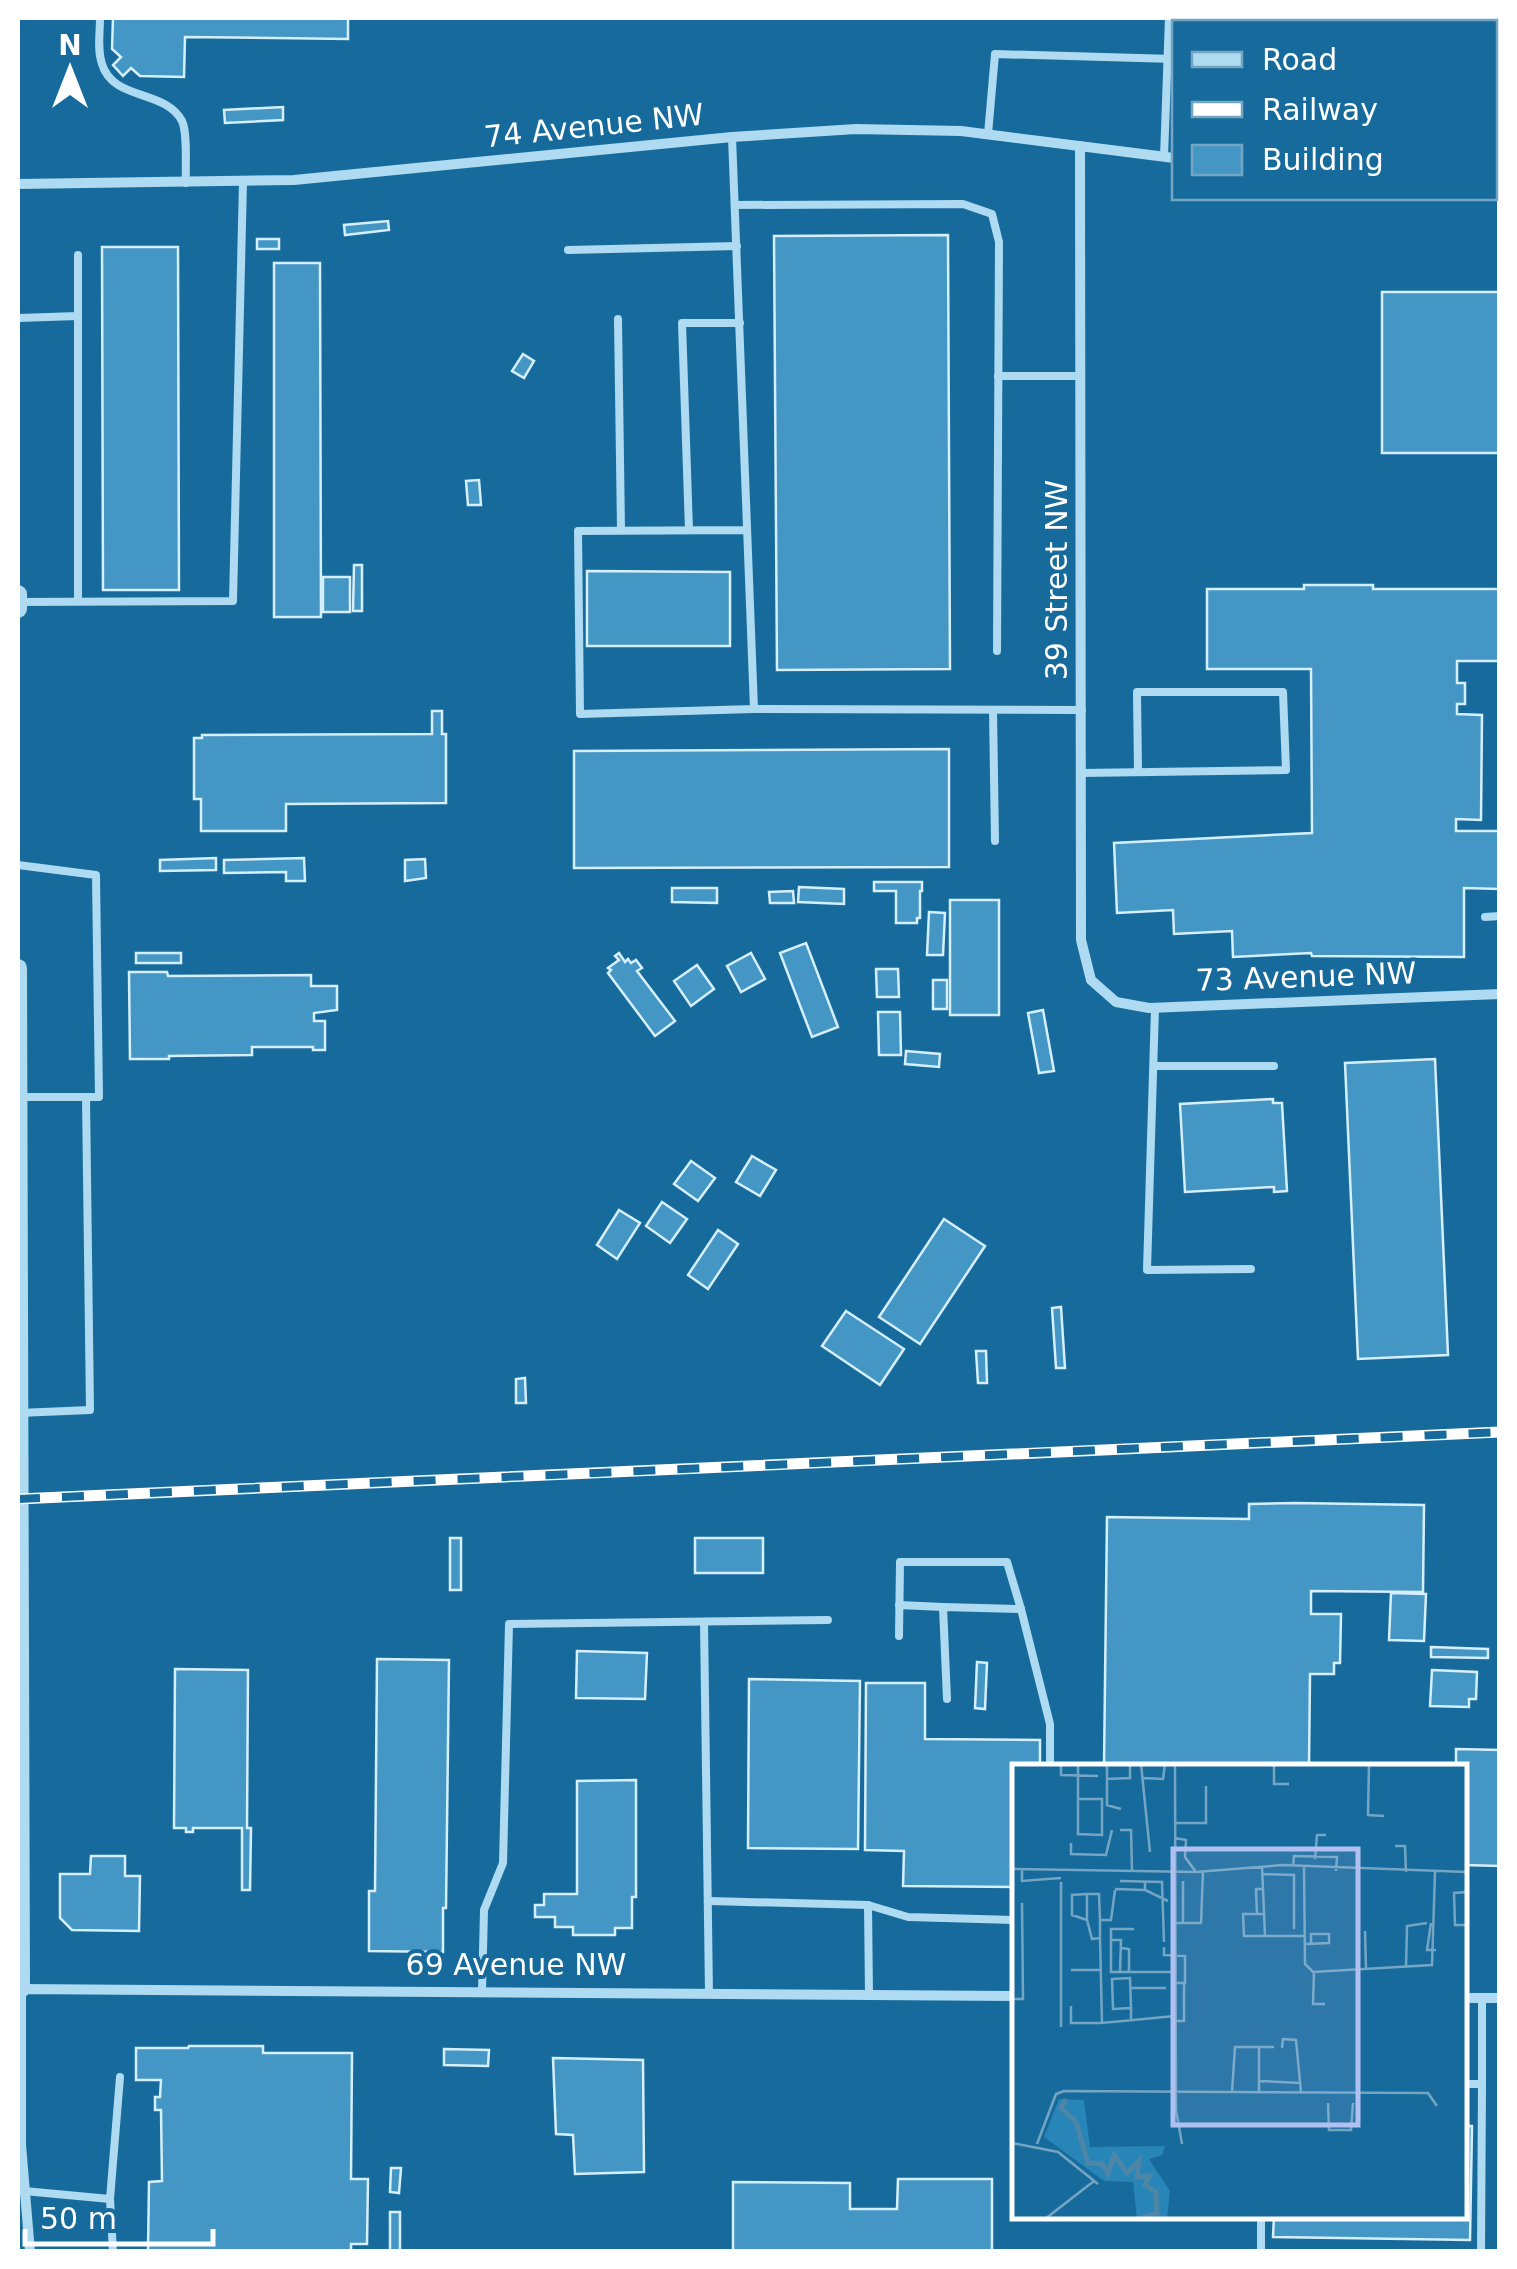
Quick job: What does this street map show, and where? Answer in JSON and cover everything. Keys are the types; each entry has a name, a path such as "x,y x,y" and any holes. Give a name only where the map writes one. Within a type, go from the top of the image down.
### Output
{"street":[{"name":"74 Avenue NW","path":"18,184 294,180 732,137 856,129 988,134 1169,157"},
{"name":"39 Street NW","path":"1080,146 1081,940 1091,980 1116,1002"},
{"path":"18,968 19,1989 24,2192 30,2252"},
{"name":"73 Avenue NW","path":"1116,1002 1156,1008 1500,994"},
{"name":"69 Avenue NW","path":"19,1989 1012,1996"},
{"path":"1467,1998 1500,1998"}],"lane":[{"path":"100,18 99,50 107,76 120,86 169,107 184,125 186,183"},
{"path":"1166,21 1170,58 1169,157"},
{"path":"988,134 994,54 1170,58"},
{"path":"732,137 754,708"},
{"path":"18,602 234,601 243,182"},
{"path":"735,205 963,204 992,214 998,242 997,651"},
{"path":"568,250 737,246"},
{"path":"78,255 78,600"},
{"path":"18,318 78,316"},
{"path":"618,319 621,530"},
{"path":"689,530 682,323 740,323"},
{"path":"998,376 1081,376"},
{"path":"748,530 578,531 580,714 754,708 1082,710"},
{"path":"1082,773 1286,770 1283,692 1136,692 1138,772"},
{"path":"992,710 995,841"},
{"path":"18,865 96,875 99,1098 18,1096"},
{"path":"1485,917 1500,916"},
{"path":"1156,1008 1147,1270 1251,1269"},
{"path":"1154,1066 1274,1066"},
{"path":"19,1413 90,1410 86,1097"},
{"path":"899,1636 900,1562 1007,1562 1050,1724 1050,1764"},
{"path":"899,1605 1022,1609"},
{"path":"944,1608 947,1698"},
{"path":"482,1992 484,1910 503,1863 509,1624 828,1620"},
{"path":"704,1622 709,1994"},
{"path":"710,1901 868,1905 908,1917 1012,1920"},
{"path":"868,1905 869,1996"},
{"path":"1481,2252 1482,1998"},
{"path":"113,2252 110,2199 120,2076"},
{"path":"1467,2084 1482,2084"},
{"path":"24,2192 110,2199"},
{"path":"1260,2219 1261,2252"}],"building":[{"path":"113,18 348,18 348,39 185,37 184,77 140,76 131,68 123,76 113,65 121,57 112,49"},
{"path":"1196,18 1353,18 1353,20"},
{"path":"1354,18 1428,18 1428,20"},
{"path":"283,107 283,120 225,123 224,110"},
{"path":"388,221 389,230 345,235 344,225"},
{"path":"948,235 950,669 777,670 774,236"},
{"path":"257,239 279,239 279,249 257,249"},
{"path":"102,247 178,247 179,590 103,590"},
{"path":"274,263 320,263 321,617 274,617"},
{"path":"1382,292 1500,292 1500,453 1382,453"},
{"path":"523,354 534,361 524,378 512,371"},
{"path":"479,480 481,505 468,505 466,481"},
{"path":"354,565 362,565 362,611 353,611"},
{"path":"587,571 730,572 730,646 587,646"},
{"path":"323,577 350,577 350,612 323,612"},
{"path":"1304,585 1500,589 1500,661 1457,661 1457,683 1465,683 1465,704 1457,704 1457,714 1482,715 1481,820 1456,819 1456,831 1500,831 1500,889 1464,888 1464,957 1311,953 1233,957 1232,931 1174,934 1173,910 1117,913 1114,843 1312,833 1311,669 1207,669 1207,589 1304,589"},
{"path":"432,711 442,711 442,734 446,734 446,803 286,804 286,831 201,831 201,799 194,799 194,738 432,734"},
{"path":"949,749 949,867 574,868 574,751"},
{"path":"216,858 216,870 160,871 160,860"},
{"path":"304,858 305,881 286,881 286,872 224,873 224,860"},
{"path":"425,859 426,878 405,881 405,860"},
{"path":"874,882 922,882 917,923 896,923 896,891 874,891"},
{"path":"799,887 844,889 844,904 798,902"},
{"path":"672,888 717,888 717,903 672,902"},
{"path":"793,891 794,903 770,903 769,892"},
{"path":"950,900 999,900 999,1015 950,1015"},
{"path":"929,912 945,913 943,955 927,955"},
{"path":"806,943 838,1027 812,1037 780,953"},
{"path":"136,953 181,953 181,963 136,963"},
{"path":"619,953 625,962 636,960 642,968 637,971 675,1021 655,1036 608,973 608,968 619,960 615,956"},
{"path":"751,953 765,979 741,992 727,966"},
{"path":"697,965 714,989 691,1006 674,981"},
{"path":"876,969 898,969 899,997 877,997"},
{"path":"129,972 167,972 168,976 311,975 311,986 337,986 337,1010 314,1013 314,1021 325,1021 325,1050 252,1047 252,1055 130,1059"},
{"path":"933,980 947,980 947,1009 933,1009"},
{"path":"1043,1010 1054,1071 1039,1073 1028,1013"},
{"path":"878,1012 900,1012 901,1055 879,1055"},
{"path":"906,1051 940,1054 939,1067 905,1064"},
{"path":"1435,1059 1448,1355 1358,1359 1345,1063"},
{"path":"1273,1099 1273,1103 1282,1103 1287,1191 1274,1192 1274,1187 1185,1192 1180,1104"},
{"path":"752,1156 776,1170 760,1196 736,1182"},
{"path":"691,1161 715,1178 698,1201 674,1184"},
{"path":"662,1202 687,1219 670,1243 646,1226"},
{"path":"619,1210 640,1223 617,1259 597,1245"},
{"path":"944,1219 985,1246 920,1344 879,1317"},
{"path":"718,1230 738,1244 708,1289 688,1275"},
{"path":"1061,1307 1065,1368 1056,1368 1052,1308"},
{"path":"846,1311 904,1349 880,1385 822,1346"},
{"path":"976,1351 986,1351 987,1383 978,1383"},
{"path":"525,1378 526,1403 516,1403 516,1379"},
{"path":"1249,1504 1424,1505 1423,1592 1311,1591 1311,1614 1341,1614 1340,1663 1334,1663 1334,1674 1310,1674 1309,1764 1104,1764 1107,1517 1249,1519"},
{"path":"450,1538 461,1538 461,1590 450,1590"},
{"path":"695,1538 763,1538 763,1573 695,1573"},
{"path":"1391,1593 1426,1594 1424,1641 1389,1640"},
{"path":"1431,1647 1488,1649 1488,1658 1431,1657"},
{"path":"577,1651 647,1653 645,1699 576,1698"},
{"path":"377,1659 449,1660 443,1952 369,1951 369,1891 375,1891"},
{"path":"977,1662 987,1663 985,1709 975,1708"},
{"path":"175,1669 248,1670 250,1890 242,1890 242,1828 193,1828 193,1832 186,1832 186,1828 174,1828"},
{"path":"1432,1670 1477,1672 1476,1699 1469,1699 1469,1707 1430,1706"},
{"path":"749,1679 860,1681 858,1849 748,1848"},
{"path":"866,1683 925,1683 925,1739 1040,1740 1040,1764 1012,1764 1012,1887 903,1886 904,1851 865,1850"},
{"path":"1456,1749 1500,1750 1500,1866 1467,1865 1467,1764 1456,1764"},
{"path":"636,1780 636,1897 632,1897 632,1928 615,1928 615,1935 573,1935 573,1927 555,1927 555,1917 535,1917 535,1905 544,1905 544,1894 577,1894 577,1781"},
{"path":"91,1856 125,1856 125,1876 140,1876 139,1931 72,1930 60,1918 60,1874 90,1874"},
{"path":"263,2046 263,2053 352,2053 351,2179 368,2179 367,2244 351,2244 351,2252 148,2252 149,2182 162,2181 161,2110 155,2110 161,2080 136,2080 136,2048"},
{"path":"444,2049 489,2050 488,2066 444,2065"},
{"path":"553,2058 643,2060 644,2172 575,2174 573,2135 556,2134"},
{"path":"1467,2126 1472,2126 1470,2240 1273,2237 1274,2219 1467,2219"},
{"path":"391,2168 401,2168 399,2193 390,2192"},
{"path":"898,2179 992,2179 992,2252 733,2252 733,2182 850,2183 850,2209 897,2209"},
{"path":"390,2212 400,2212 400,2252 390,2252"}],"railway":[{"path":"18,1499 1500,1432"}]}
